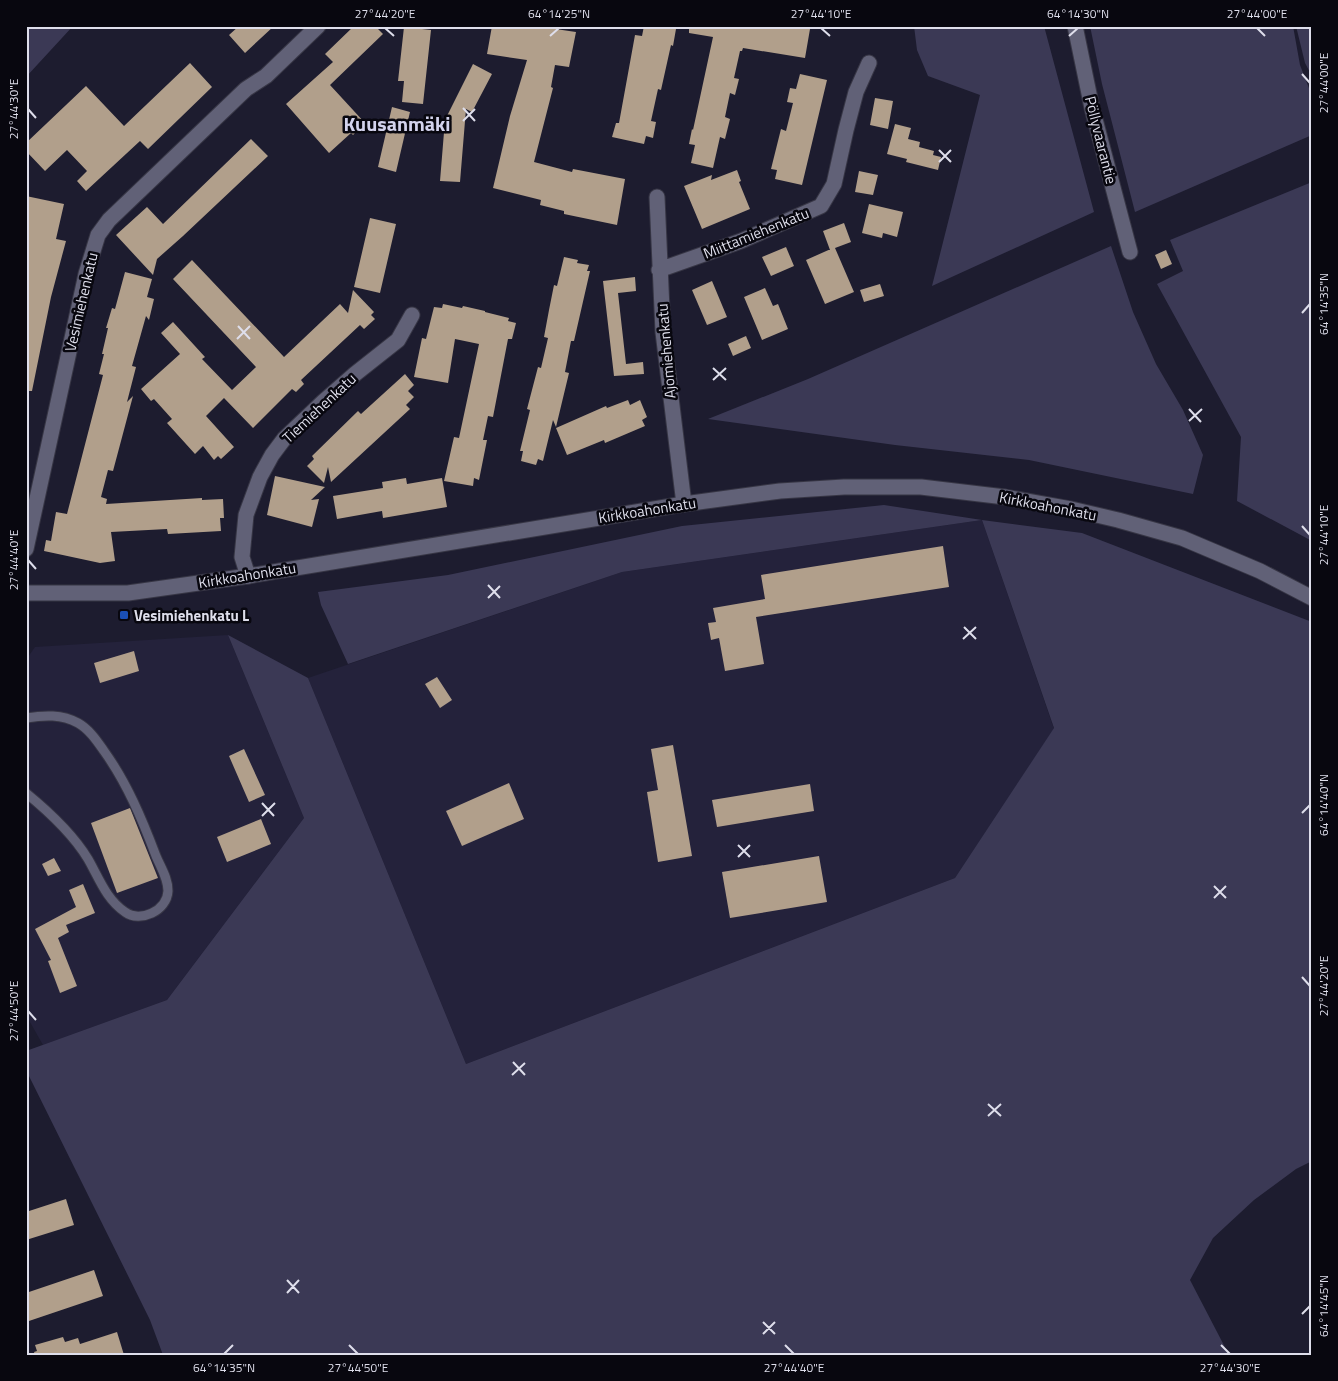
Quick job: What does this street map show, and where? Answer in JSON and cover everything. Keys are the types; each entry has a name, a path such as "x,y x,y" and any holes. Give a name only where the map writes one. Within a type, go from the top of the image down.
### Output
{"street":[{"name":"Vesimiehenkatu","path":"26,549 86,274 98,235 109,220 178,153 246,89 266,76 318,26"},
{"name":"Pöllyvaarantie","path":"1074,26 1092,108 1130,252"},
{"name":"Miittamiehenkatu","path":"659,270 741,241 821,206 834,184 856,92 869,63"},
{"name":"Ajomiehenkatu","path":"657,197 663,332 684,504"},
{"name":"Tiemiehenkatu","path":"248,576 242,557 246,515 260,477 272,455 284,439 323,402 398,340 412,315"},
{"name":"Kirkkoahonkatu","path":"26,593 128,593 248,576 684,504 780,491 844,487 921,487 1005,497 1071,509 1182,538 1260,571 1312,598"}],"lane":[{"path":"26,718 41,715 64,717 79,724 94,738 117,769 141,816 166,876 168,892 166,900 158,909 148,915 136,917 125,912 113,901 102,886 88,859 70,836 40,804 26,793"}],"shaded area":[{"path":"26,26 73,26 26,77"},
{"path":"914,26 1044,26 1094,212 932,286 980,95 928,76 917,50"},
{"path":"1090,26 1293,26 1300,65 1312,96 1312,135 1135,212 1102,84"},
{"path":"1296,26 1312,26 1312,76 1305,63"},
{"path":"1312,182 1312,541 1237,501 1241,437 1157,284 1183,271 1170,240"},
{"path":"1111,246 1133,312 1156,364 1183,410 1203,455 1193,494 1029,460 895,445 708,419 808,379"},
{"path":"884,505 982,520 622,572 348,664 321,605 318,592 448,575 682,526"},
{"path":"982,520 1054,729 955,878 466,1064 308,678 622,572"},
{"path":"982,520 1082,533 1312,622 1312,1161 1296,1169 1254,1200 1213,1238 1190,1280 1229,1355 163,1355 150,1320 26,1070 26,1051 167,1000 304,818 228,635 308,678 466,1064 955,878 1054,728"},
{"path":"228,635 304,818 167,1000 43,1045 26,1015 26,660 35,647"}],"building":[{"path":"239,26 274,26 245,53 229,35"},
{"path":"354,26 375,26 383,34 330,85 365,123 353,135 351,133 329,153 286,104 333,62 325,54"},
{"path":"492,26 535,26 576,32 569,67 555,65 551,87 553,88 534,162 572,172 573,169 625,179 617,225 564,214 564,211 540,205 541,200 493,188 510,116 527,60 487,54"},
{"path":"644,26 662,26 676,29 661,90 658,89 651,121 656,122 653,138 646,136 644,144 612,137 616,123 619,123 635,35 642,36"},
{"path":"689,26 805,26 804,28 810,29 805,58 743,48 740,51 734,78 739,79 735,95 730,93 725,117 730,119 725,139 720,137 713,168 691,163 695,145 689,144 713,37 689,33"},
{"path":"404,27 431,30 423,104 402,102 404,81 398,81"},
{"path":"190,63 212,87 148,149 140,141 86,191 77,181 87,171 67,150 45,171 26,151 26,143 86,86 124,126"},
{"path":"473,64 492,74 472,112 466,109 460,182 440,181 445,120"},
{"path":"800,74 827,80 802,185 775,179 777,170 771,169 781,129 786,131 793,103 787,102 790,88 796,89"},
{"path":"875,98 893,101 888,129 870,125"},
{"path":"392,107 410,112 396,172 378,167"},
{"path":"895,124 911,128 908,139 920,142 919,147 934,151 933,155 941,157 938,170 906,162 907,159 887,154"},
{"path":"251,139 268,156 157,259 153,275 116,235 147,207 163,224"},
{"path":"737,170 741,181 739,182 750,209 702,229 684,186 712,175 711,180"},
{"path":"859,171 878,175 873,195 855,192"},
{"path":"26,196 64,204 56,239 66,241 51,297 32,391 26,391"},
{"path":"869,204 903,212 897,237 883,233 882,238 862,233"},
{"path":"370,218 396,224 380,293 354,287"},
{"path":"844,223 851,242 835,248 854,292 825,304 806,260 830,249 823,231"},
{"path":"786,247 794,266 771,276 762,257"},
{"path":"1166,250 1172,264 1161,269 1155,255"},
{"path":"564,257 578,260 577,263 589,265 587,271 590,271 574,341 571,341 565,372 569,373 556,427 553,420 543,461 538,459 536,465 521,461 523,451 520,451 530,410 527,409 538,367 541,368 548,338 544,337 554,285 557,286"},
{"path":"192,260 284,357 340,304 348,313 353,290 374,312 371,315 375,319 364,329 360,325 301,380 304,384 296,392 292,389 253,428 224,398 206,416 234,447 221,459 218,456 214,460 203,446 195,454 167,423 172,419 154,399 151,401 141,389 180,354 161,333 173,322 205,357 202,359 232,390 256,367 173,279"},
{"path":"125,272 152,279 147,297 154,299 149,320 146,316 132,366 136,367 127,402 133,396 113,471 108,470 101,497 107,499 106,504 202,498 202,500 223,499 224,518 220,518 221,531 168,534 167,529 111,532 115,561 100,563 44,551 46,540 51,541 56,512 67,514 103,375 99,374 108,328 106,328 112,308 115,309"},
{"path":"635,277 636,291 618,293 626,364 643,362 644,374 614,376 603,281"},
{"path":"712,281 727,317 707,325 692,290"},
{"path":"880,284 884,296 864,302 860,290"},
{"path":"765,288 773,306 778,304 788,329 762,340 744,297"},
{"path":"443,304 485,311 509,318 508,321 516,323 512,339 508,339 493,417 488,416 483,440 487,440 479,480 474,478 473,486 444,481 454,437 459,438 479,344 455,339 448,383 414,377 422,338 426,339 434,307 442,308"},
{"path":"746,336 751,348 733,356 728,344"},
{"path":"405,374 414,385 408,391 414,397 406,405 410,409 331,482 328,467 324,483 307,466 314,459 312,456 358,411 361,414"},
{"path":"628,400 630,405 640,400 647,417 642,420 645,426 605,443 604,440 567,455 556,428 606,406 607,408"},
{"path":"275,476 325,487 311,500 319,499 312,527 267,515"},
{"path":"406,478 407,484 442,478 447,507 383,518 382,511 337,519 333,496 383,488 382,482"},
{"path":"943,546 949,587 756,617 764,664 725,671 719,638 711,640 708,623 716,622 713,608 765,599 761,575"},
{"path":"134,651 139,671 100,683 94,663"},
{"path":"437,677 452,700 440,708 425,684"},
{"path":"673,745 692,856 658,862 647,792 658,790 651,749"},
{"path":"244,749 265,795 249,802 229,756"},
{"path":"509,783 524,819 462,846 446,811"},
{"path":"810,784 814,811 717,827 712,800"},
{"path":"130,808 158,878 117,893 91,823"},
{"path":"261,819 271,844 227,862 217,837"},
{"path":"819,856 827,902 730,918 722,872"},
{"path":"54,858 61,871 48,876 42,864"},
{"path":"83,884 95,913 66,925 69,932 58,938 77,986 60,993 48,961 51,960 35,929 76,907 69,890"},
{"path":"66,1199 74,1225 26,1240 26,1212"},
{"path":"94,1270 103,1296 26,1322 26,1293"},
{"path":"117,1332 124,1355 35,1355 34,1352 37,1351 35,1345 63,1337 65,1342 78,1338 80,1344"}],"place":[{"name":"Vesimiehenkatu L","path":"124,615"}],"district":[{"name":"Kuusanmäki","path":"397,123"}]}
